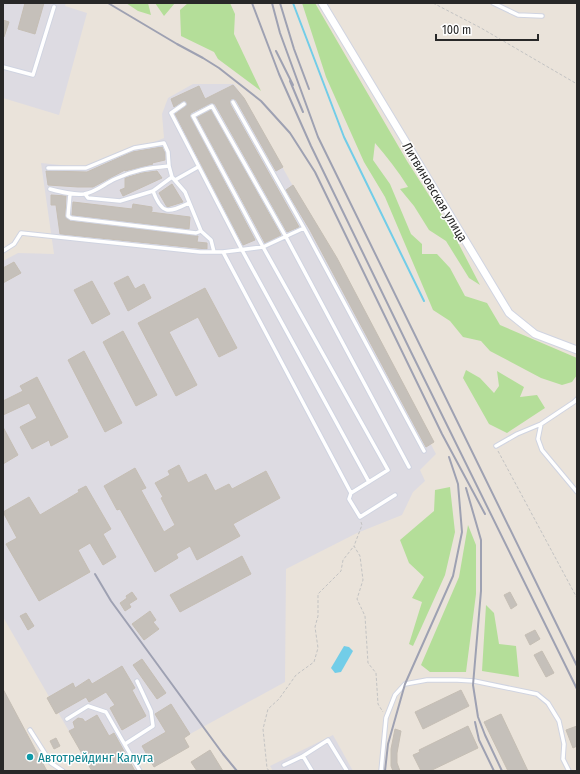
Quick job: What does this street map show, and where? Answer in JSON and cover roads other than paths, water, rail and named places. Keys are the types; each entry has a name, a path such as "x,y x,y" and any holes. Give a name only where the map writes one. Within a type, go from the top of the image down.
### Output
{"street":[{"name":"Литвиновская улица","path":"322,3 509,313 535,334 577,350"}],"lane":[{"path":"493,3 518,15 542,16"},
{"path":"3,67 33,75 54,7"},
{"path":"233,102 304,228 424,451"},
{"path":"184,104 171,113 242,250 369,482"},
{"path":"395,495 360,517 349,499 351,493 388,470 263,247 193,116 212,106 286,237 409,467"},
{"path":"48,168 86,168 134,148 164,143 168,152 169,166 174,178 185,192 201,231 211,240 214,252"},
{"path":"50,189 70,194 85,194 142,169 169,166"},
{"path":"85,194 88,198 120,201 153,191 174,178 198,167"},
{"path":"98,189 102,199"},
{"path":"153,191 158,204 165,209 174,210 189,203"},
{"path":"70,194 68,216 70,218 196,233 201,231"},
{"path":"3,251 14,244 21,233 200,252 223,252 263,247 304,228"},
{"path":"223,252 351,493"},
{"path":"496,446 517,434 541,424 577,399"},
{"path":"541,424 538,439 542,450 577,492"},
{"path":"381,771 386,718 395,695 405,684 427,680 457,680 474,682 537,694 548,703 559,721 564,744 563,759 569,771"},
{"path":"125,744 153,726 151,711 137,681"},
{"path":"67,719 88,706 106,712 140,771"},
{"path":"30,730 51,763 63,771"},
{"path":"284,766 328,740 347,771"},
{"path":"303,756 312,771"}],"water":[{"path":"344,646 349,647 353,651 341,672 335,673 331,668"}],"waterway":[{"path":"293,3 344,137 424,301"}],"railway":[{"path":"108,3 219,68 261,101 290,133 315,172 442,434 485,514"},
{"path":"252,3 279,74 311,146 577,689"},
{"path":"272,3 280,33 318,137 577,666"},
{"path":"280,3 294,49 309,89"},
{"path":"276,51 293,85"},
{"path":"290,81 303,112"},
{"path":"385,771 388,744 405,684 453,576 462,532 458,484 449,457"},
{"path":"466,488 481,540 481,591 473,685 478,717 502,771"},
{"path":"95,574 111,601 237,771"},
{"path":"475,722 479,740 494,771"}],"place":[{"name":"Автотрейдинг Калуга","path":"30,757"}]}
